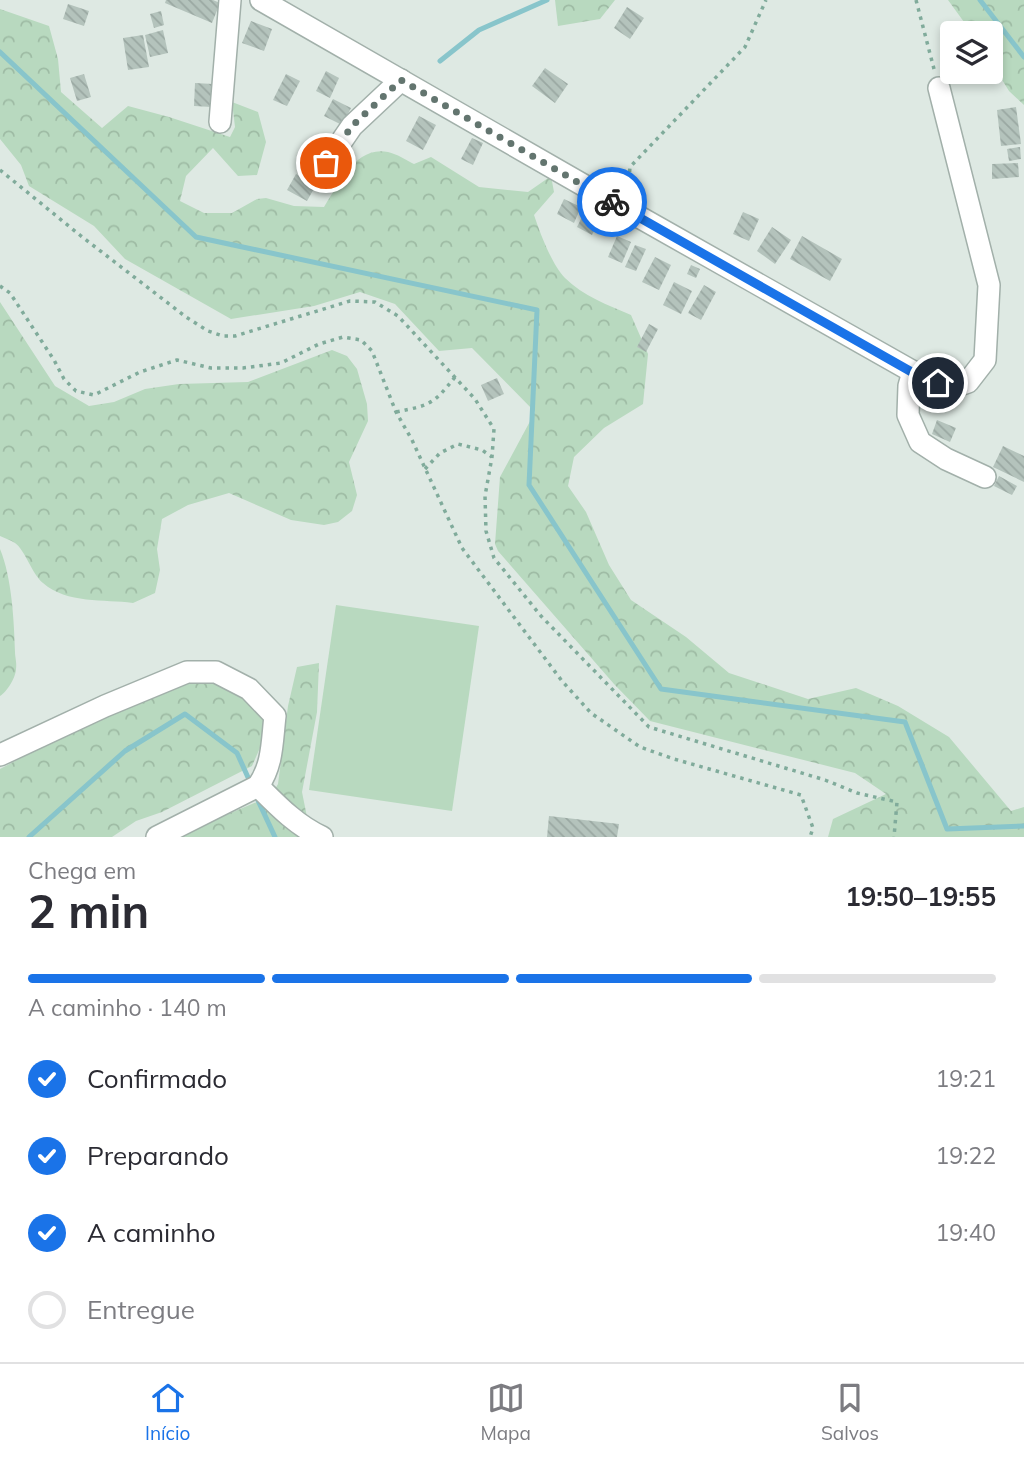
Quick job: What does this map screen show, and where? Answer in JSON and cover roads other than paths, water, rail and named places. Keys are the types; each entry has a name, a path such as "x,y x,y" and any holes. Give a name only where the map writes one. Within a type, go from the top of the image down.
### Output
{"street":[{"path":"220,122 230,0"},
{"path":"261,0 924,379 951,387 968,382 985,360 989,285 939,88"},
{"path":"317,177 352,126 401,80"},
{"path":"913,372 909,386 908,415 920,442 946,459 985,477"},
{"path":"0,755 105,706 187,672 216,672 249,690 275,716 266,775 258,786 157,837"},
{"path":"258,786 285,813 322,837"}],"waterway":[{"path":"440,61 479,30 547,0"},
{"path":"980,0 1024,57"},
{"path":"0,52 196,237 537,310 529,485 661,689 905,722 947,829 1024,826"},
{"path":"29,837 125,751 185,714 237,753 251,784"},
{"path":"256,796 275,837"}]}
